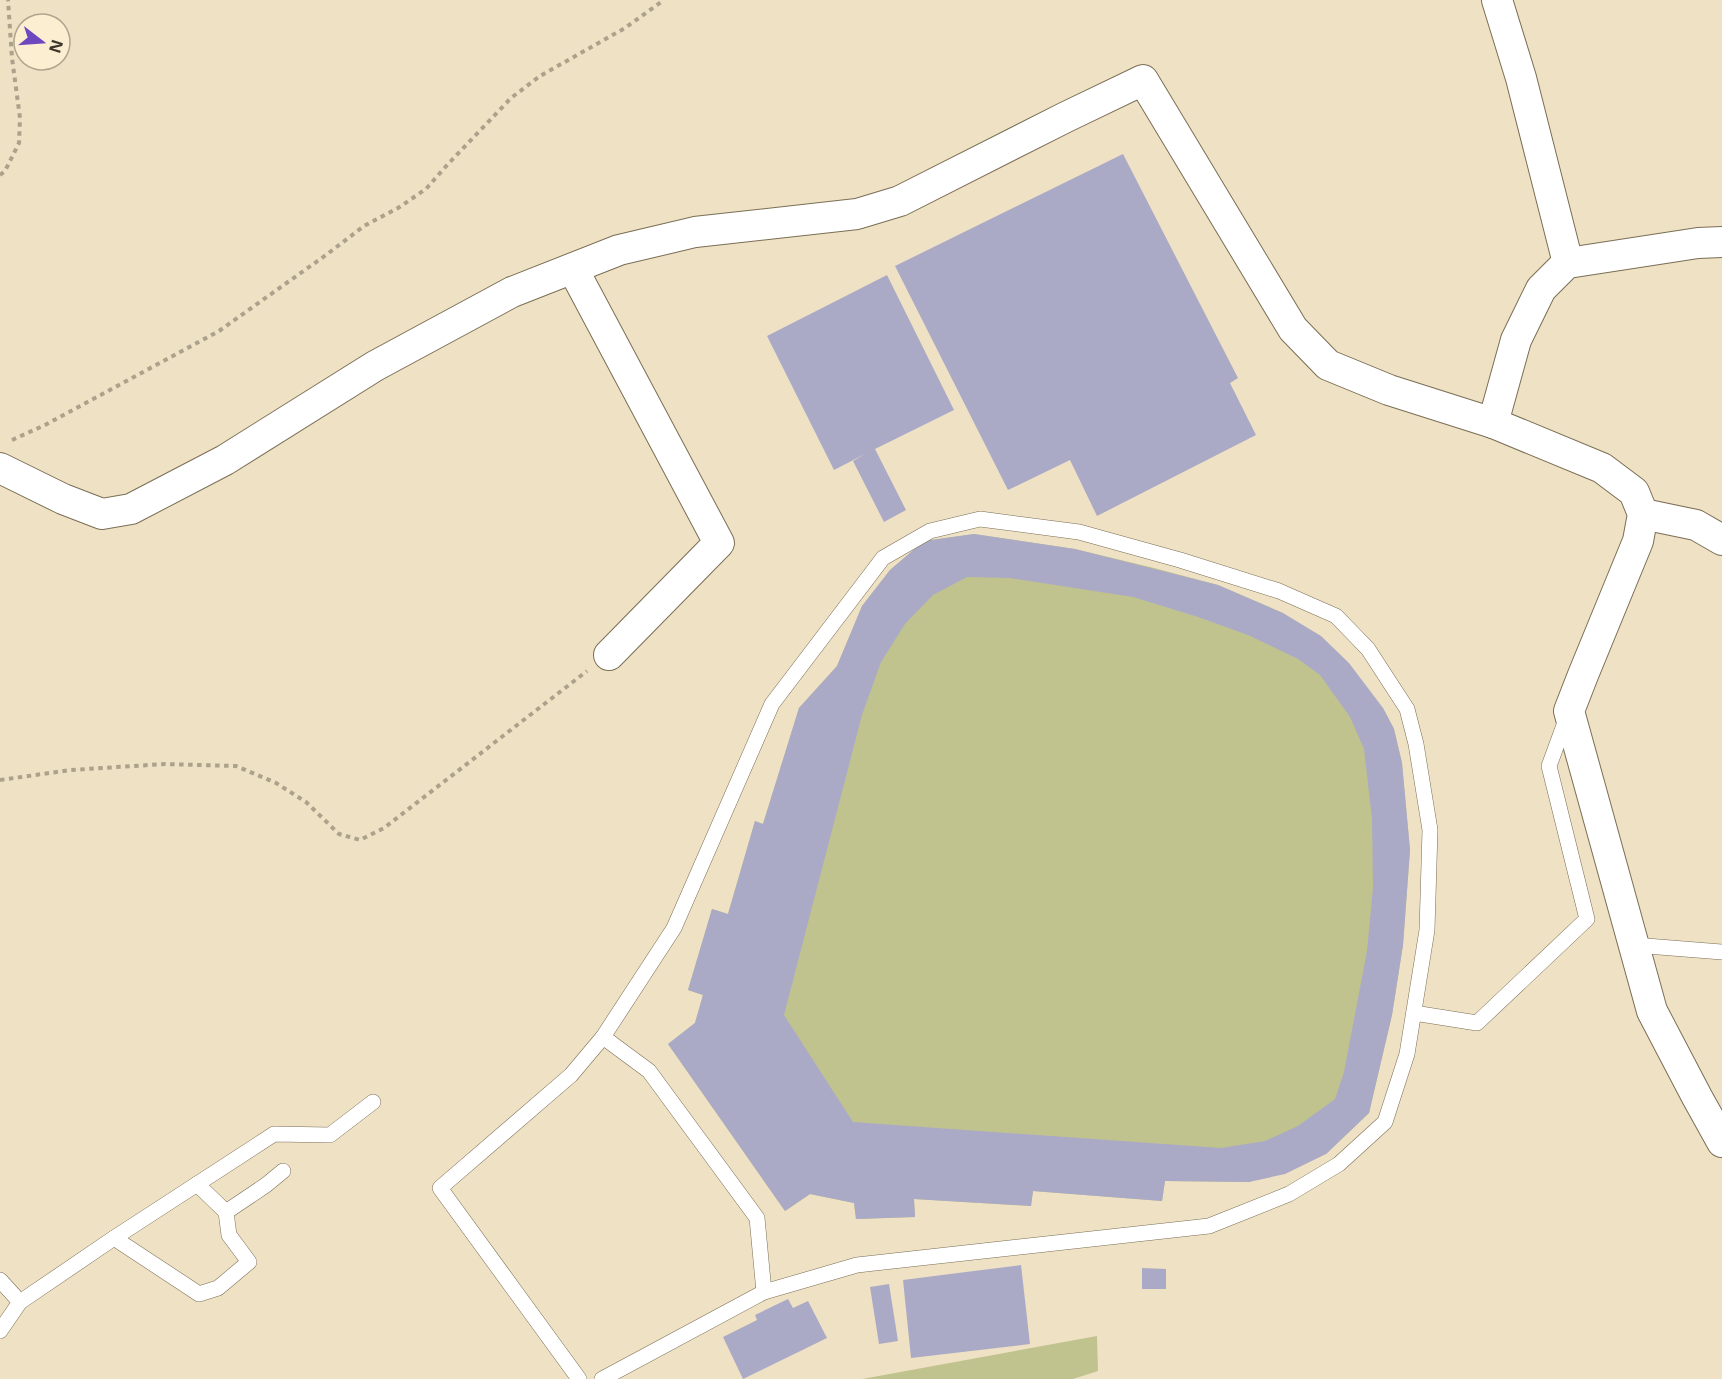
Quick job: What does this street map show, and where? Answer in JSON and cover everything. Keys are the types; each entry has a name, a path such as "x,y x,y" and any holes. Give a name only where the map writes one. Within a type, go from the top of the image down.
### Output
{"street":[{"path":"1497,0 1521,78 1568,263"},
{"path":"5,454 63,499 102,514 131,509 225,460 375,366 512,292 619,250 695,232 857,214 900,201 1143,80 1293,328 1328,365 1389,390 1493,423 1602,468 1634,492 1643,514 1638,541 1569,711 1652,1011 1722,1142"},
{"path":"1493,423 1516,340 1541,289 1568,263 1698,243 1722,242"},
{"path":"573,269 719,543 609,655"},
{"path":"1643,514 1696,525 1722,540"}],"lane":[{"path":"579,1379 440,1188 571,1075 603,1037 674,928 772,704 883,558 930,531 980,519 1079,532 1279,591 1336,616 1368,649 1407,709 1416,744 1430,830 1427,930 1407,1054 1385,1122 1339,1164 1289,1194 1209,1226 857,1265 764,1292 602,1379"},
{"path":"1414,1013 1477,1023 1587,919 1550,766 1569,711"},
{"path":"1634,945 1722,952"},
{"path":"603,1037 649,1071 757,1218 764,1292"},
{"path":"0,1331 20,1302 274,1134 330,1135 373,1102"},
{"path":"226,1212 283,1171"},
{"path":"114,1238 199,1294 218,1288 249,1262 229,1235 226,1212 197,1184"},
{"path":"0,1280 20,1302"}],"path":[{"path":"0,175 19,143 20,118 12,58 8,0"},
{"path":"5,454 45,425 219,331 364,226 398,208 426,189 512,99 540,76 625,28 664,0"},
{"path":"0,780 71,770 165,764 236,766 276,783 306,802 339,834 360,840 384,828 609,655"}],"green space":[{"path":"974,534 1075,549 1218,585 1283,613 1383,708 1394,729 1402,763 1410,850 1403,945 1392,1015 1369,1113 1326,1154 1249,1182 1165,1181 1162,1201 1033,1191 1031,1206 914,1199 915,1217 856,1219 854,1203 810,1194 785,1211 668,1044 695,1023 703,995 688,990 712,909 728,914 755,821 763,824 799,708 837,666 862,606 890,570 924,541"},
{"path":"1097,1336 1098,1371 1073,1379 862,1379"}],"building":[{"path":"1123,154 1238,378 1230,383 1256,435 1097,516 1070,460 1008,490 895,266"},
{"path":"887,275 954,410 875,449 906,510 884,522 853,461 865,454 834,470 767,336"},
{"path":"974,534 1075,549 1218,585 1283,613 1321,636 1349,663 1383,708 1394,729 1402,763 1410,850 1403,945 1392,1015 1369,1113 1326,1154 1285,1174 1249,1182 1165,1181 1162,1201 1033,1191 1031,1206 914,1199 915,1217 856,1219 854,1203 810,1194 785,1211 668,1044 695,1023 703,995 688,990 712,909 728,914 755,821 763,824 799,708 837,666 862,606 890,570 924,541","holes":["967,577 1010,578 1133,597 1248,635 1298,659 1320,675 1350,717 1364,749 1372,819 1373,887 1367,951 1344,1072 1335,1099 1298,1126 1265,1141 1221,1148 853,1122 784,1015 862,715 881,662 905,624 933,595"]},
{"path":"1021,1265 1030,1344 911,1358 903,1280"},
{"path":"1142,1268 1166,1269 1166,1289 1142,1289"},
{"path":"889,1284 898,1341 879,1344 870,1287"},
{"path":"788,1299 793,1308 808,1301 827,1338 743,1379 723,1337 757,1320 755,1315"}]}
